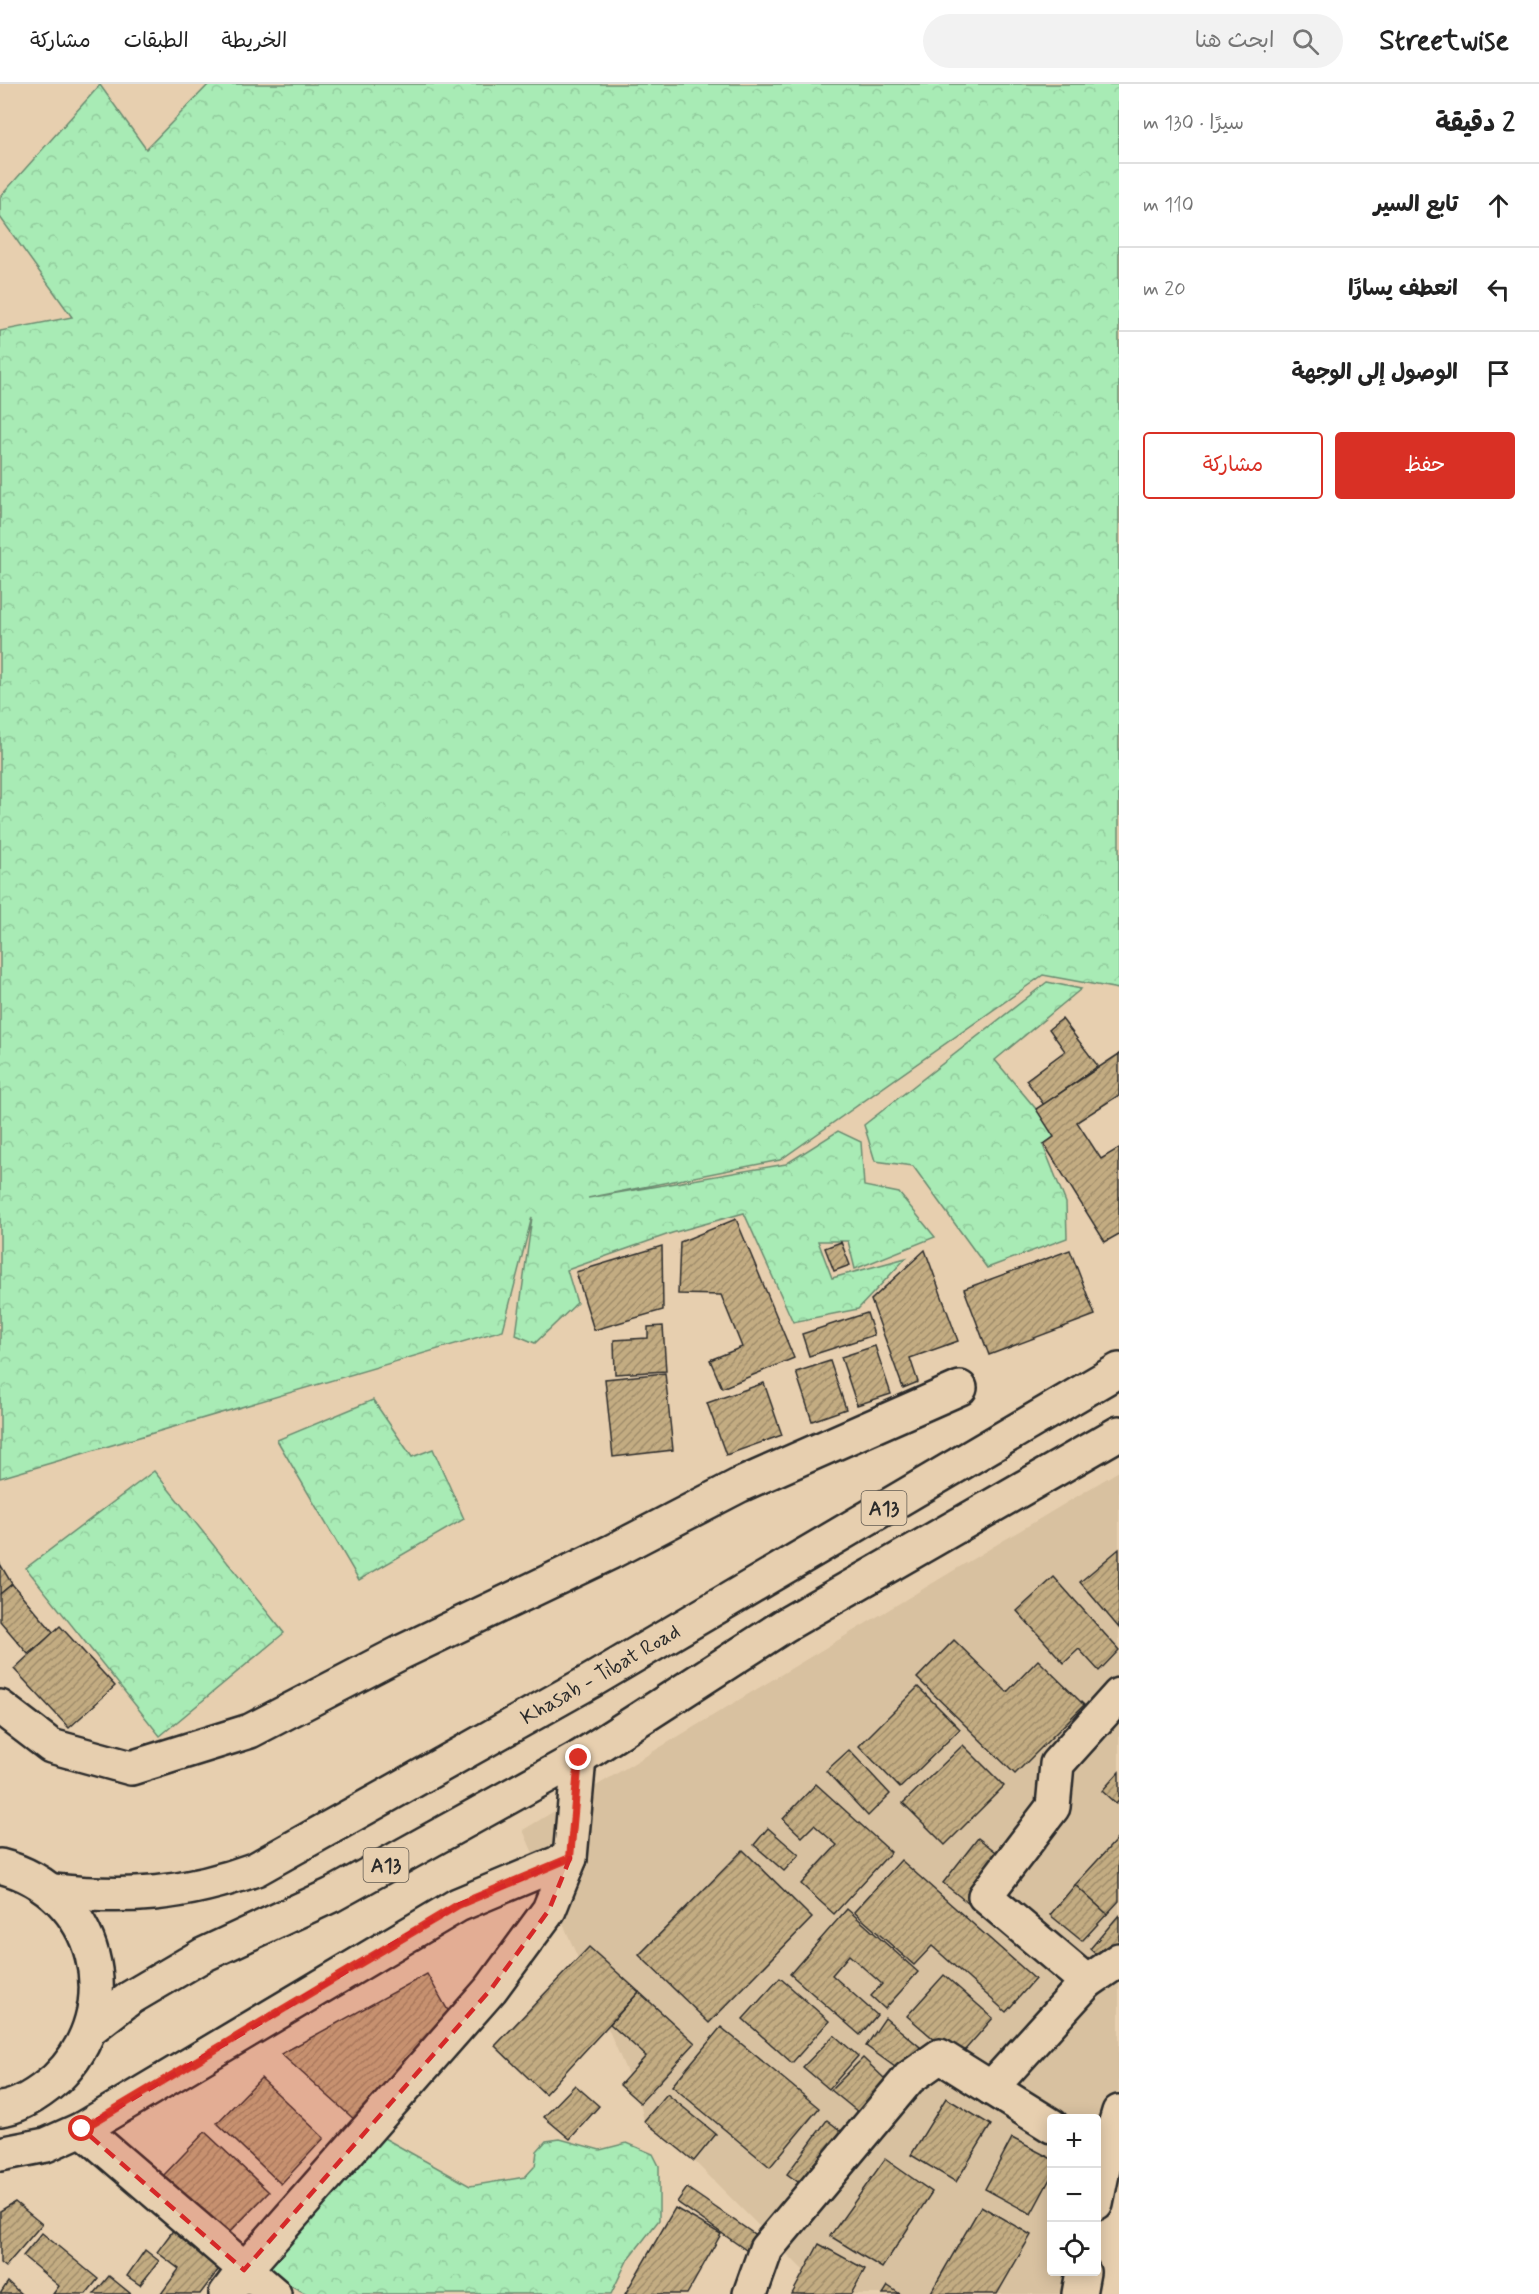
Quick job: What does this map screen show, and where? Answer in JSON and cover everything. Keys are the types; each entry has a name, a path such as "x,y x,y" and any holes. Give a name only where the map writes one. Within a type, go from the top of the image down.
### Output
{"main road":[{"name":"Khasab - Tibat Road","path":"53,1892 97,1896 175,1893 219,1883 256,1869 591,1681 1119,1370"},
{"path":"0,1707 51,1746 131,1768 250,1731 402,1652 611,1552 741,1485 960,1388"},
{"name":"A13","path":"90,2029 130,1998 195,1960 332,1894 579,1758 785,1626 1119,1433"},
{"path":"1087,1982 985,1896 1053,1808 1057,1764 1119,1695"},
{"path":"235,2282 491,1989 549,1910 570,1858 579,1758"},
{"path":"0,2154 46,2145 82,2129 458,1905 570,1858"},
{"name":"A13","path":"0,1866 21,1872 53,1892 78,1920 93,1955 97,1993 90,2029 71,2064 42,2092 0,2109"},
{"path":"991,2088 1087,1982 1119,1959"},
{"path":"750,2294 766,2249 909,2078 940,2056 1047,2123"},
{"path":"1101,2156 1119,2112"},
{"path":"82,2129 235,2282 274,2294"},
{"path":"1079,2294 1082,2276"}],"highlighted area":[{"path":"570,1858 549,1910 491,1989 244,2270 82,2129 458,1905"}],"shaded area":[{"path":"1119,1471 1119,2097 1101,2158 1101,2114 1047,2114 1047,2276 1078,2276 1074,2294 827,2294 694,2161 644,2121 640,2103 523,1830"}],"green space":[{"path":"209,84 1119,84 1119,989 1043,975 780,1160 588,1198 786,1164 838,1131 861,1142 864,1186 899,1193 935,1237 855,1269 848,1241 818,1241 832,1278 906,1258 858,1309 793,1322 744,1213 672,1233 567,1270 577,1303 535,1343 516,1335 532,1217 503,1330 0,1478 0,331 72,317 0,217 0,197 100,85 146,149"},
{"path":"1047,982 1081,989 995,1060 1057,1134 1043,1145 1066,1203 1067,1238 987,1268 913,1166 875,1161 864,1125"},
{"path":"373,1400 412,1457 433,1449 464,1519 359,1580 277,1440"},
{"path":"154,1471 284,1633 160,1736 26,1568"},
{"path":"375,2133 470,2186 525,2177 535,2166 537,2151 546,2141 560,2139 600,2150 627,2143 653,2154 659,2166 659,2220 627,2261 611,2294 307,2294 257,2268"}],"building":[{"path":"1062,1019 1098,1066 1044,1105 1026,1080 1065,1051 1049,1029"},
{"path":"1119,1054 1119,1095 1077,1122 1101,1159 1119,1148 1119,1234 1105,1242 1044,1144 1054,1137 1036,1109"},
{"path":"736,1219 794,1358 722,1388 710,1360 742,1347 721,1295 678,1294 680,1242"},
{"path":"841,1242 850,1265 834,1271 825,1248"},
{"path":"662,1246 663,1310 594,1330 576,1272"},
{"path":"925,1250 958,1341 910,1358 918,1382 903,1388 871,1300"},
{"path":"1070,1250 1095,1315 989,1355 964,1289"},
{"path":"867,1313 874,1335 809,1356 802,1334"},
{"path":"663,1326 666,1371 615,1374 614,1340 648,1338 648,1327"},
{"path":"875,1346 891,1394 857,1405 841,1357"},
{"path":"830,1361 846,1409 812,1421 796,1372"},
{"path":"665,1373 673,1450 613,1457 605,1379"},
{"path":"764,1383 782,1435 726,1455 707,1403"},
{"path":"1119,1549 1119,1628 1080,1582"},
{"path":"0,1564 12,1584 0,1594"},
{"path":"1054,1577 1119,1650 1099,1671 1079,1649 1064,1663 1017,1611"},
{"path":"12,1584 54,1633 28,1654 0,1621 0,1594"},
{"path":"60,1626 115,1686 69,1728 14,1669"},
{"path":"954,1640 1007,1692 1038,1660 1084,1705 1015,1774 917,1678"},
{"path":"918,1687 960,1729 900,1788 859,1746"},
{"path":"963,1745 1004,1786 945,1845 903,1803"},
{"path":"849,1750 890,1794 868,1816 826,1771"},
{"path":"1119,1772 1119,1801 1116,1804 1102,1791"},
{"path":"816,1784 891,1852 834,1914 801,1884 837,1845 814,1825 802,1837 783,1819"},
{"path":"768,1828 799,1855 784,1871 754,1845"},
{"path":"1119,1837 1119,1901 1107,1914 1075,1885"},
{"path":"978,1838 1004,1858 969,1904 943,1883"},
{"path":"743,1850 812,1918 709,2023 639,1955"},
{"path":"901,1860 1035,1979 1006,2012 932,1946 914,1965 854,1912"},
{"path":"1075,1885 1107,1914 1082,1941 1050,1915"},
{"path":"847,1909 918,1972 885,2009 871,1996 882,1984 849,1955 832,1975 877,2015 860,2035 790,1974"},
{"path":"1119,1915 1119,1943 1103,1961 1090,1949"},
{"path":"589,1947 639,1992 545,2094 495,2046"},
{"path":"427,1974 451,2016 356,2121 281,2054"},
{"path":"944,1975 993,2018 957,2059 907,2016"},
{"path":"780,1978 829,2021 792,2063 743,2019"},
{"path":"639,1992 695,2043 640,2103 620,2085 646,2056 610,2024"},
{"path":"885,2018 920,2047 902,2072 866,2046"},
{"path":"721,2027 819,2108 770,2167 672,2086"},
{"path":"834,2035 858,2056 829,2089 803,2067"},
{"path":"863,2058 886,2080 858,2112 831,2090"},
{"path":"261,2078 324,2138 281,2184 217,2123"},
{"path":"575,2085 599,2106 570,2139 544,2117"},
{"path":"667,2094 716,2134 694,2161 644,2121"},
{"path":"946,2098 991,2125 956,2182 911,2155"},
{"path":"827,2120 841,2131 801,2184 787,2174"},
{"path":"205,2132 269,2192 225,2237 162,2177"},
{"path":"1012,2138 1047,2156 1047,2184 1031,2214 985,2189"},
{"path":"885,2159 932,2192 882,2268 830,2236"},
{"path":"687,2188 757,2236 746,2250 677,2202"},
{"path":"15,2202 42,2224 5,2267 0,2263 0,2211"},
{"path":"981,2206 1031,2235 997,2294 930,2294"},
{"path":"675,2208 721,2234 687,2294 625,2294"},
{"path":"174,2229 222,2265 200,2294 161,2294 179,2269 157,2252"},
{"path":"42,2233 98,2279 86,2294 53,2294 59,2286 23,2256"},
{"path":"819,2244 865,2269 851,2294 792,2294"},
{"path":"145,2250 159,2261 140,2285 127,2276"},
{"path":"109,2276 131,2294 94,2294"},
{"path":"8,2282 21,2294 0,2294"},
{"path":"888,2286 900,2294 883,2294"}],"route":[{"path":"82,2129 340,1973 458,1905 570,1858 579,1758"}]}
